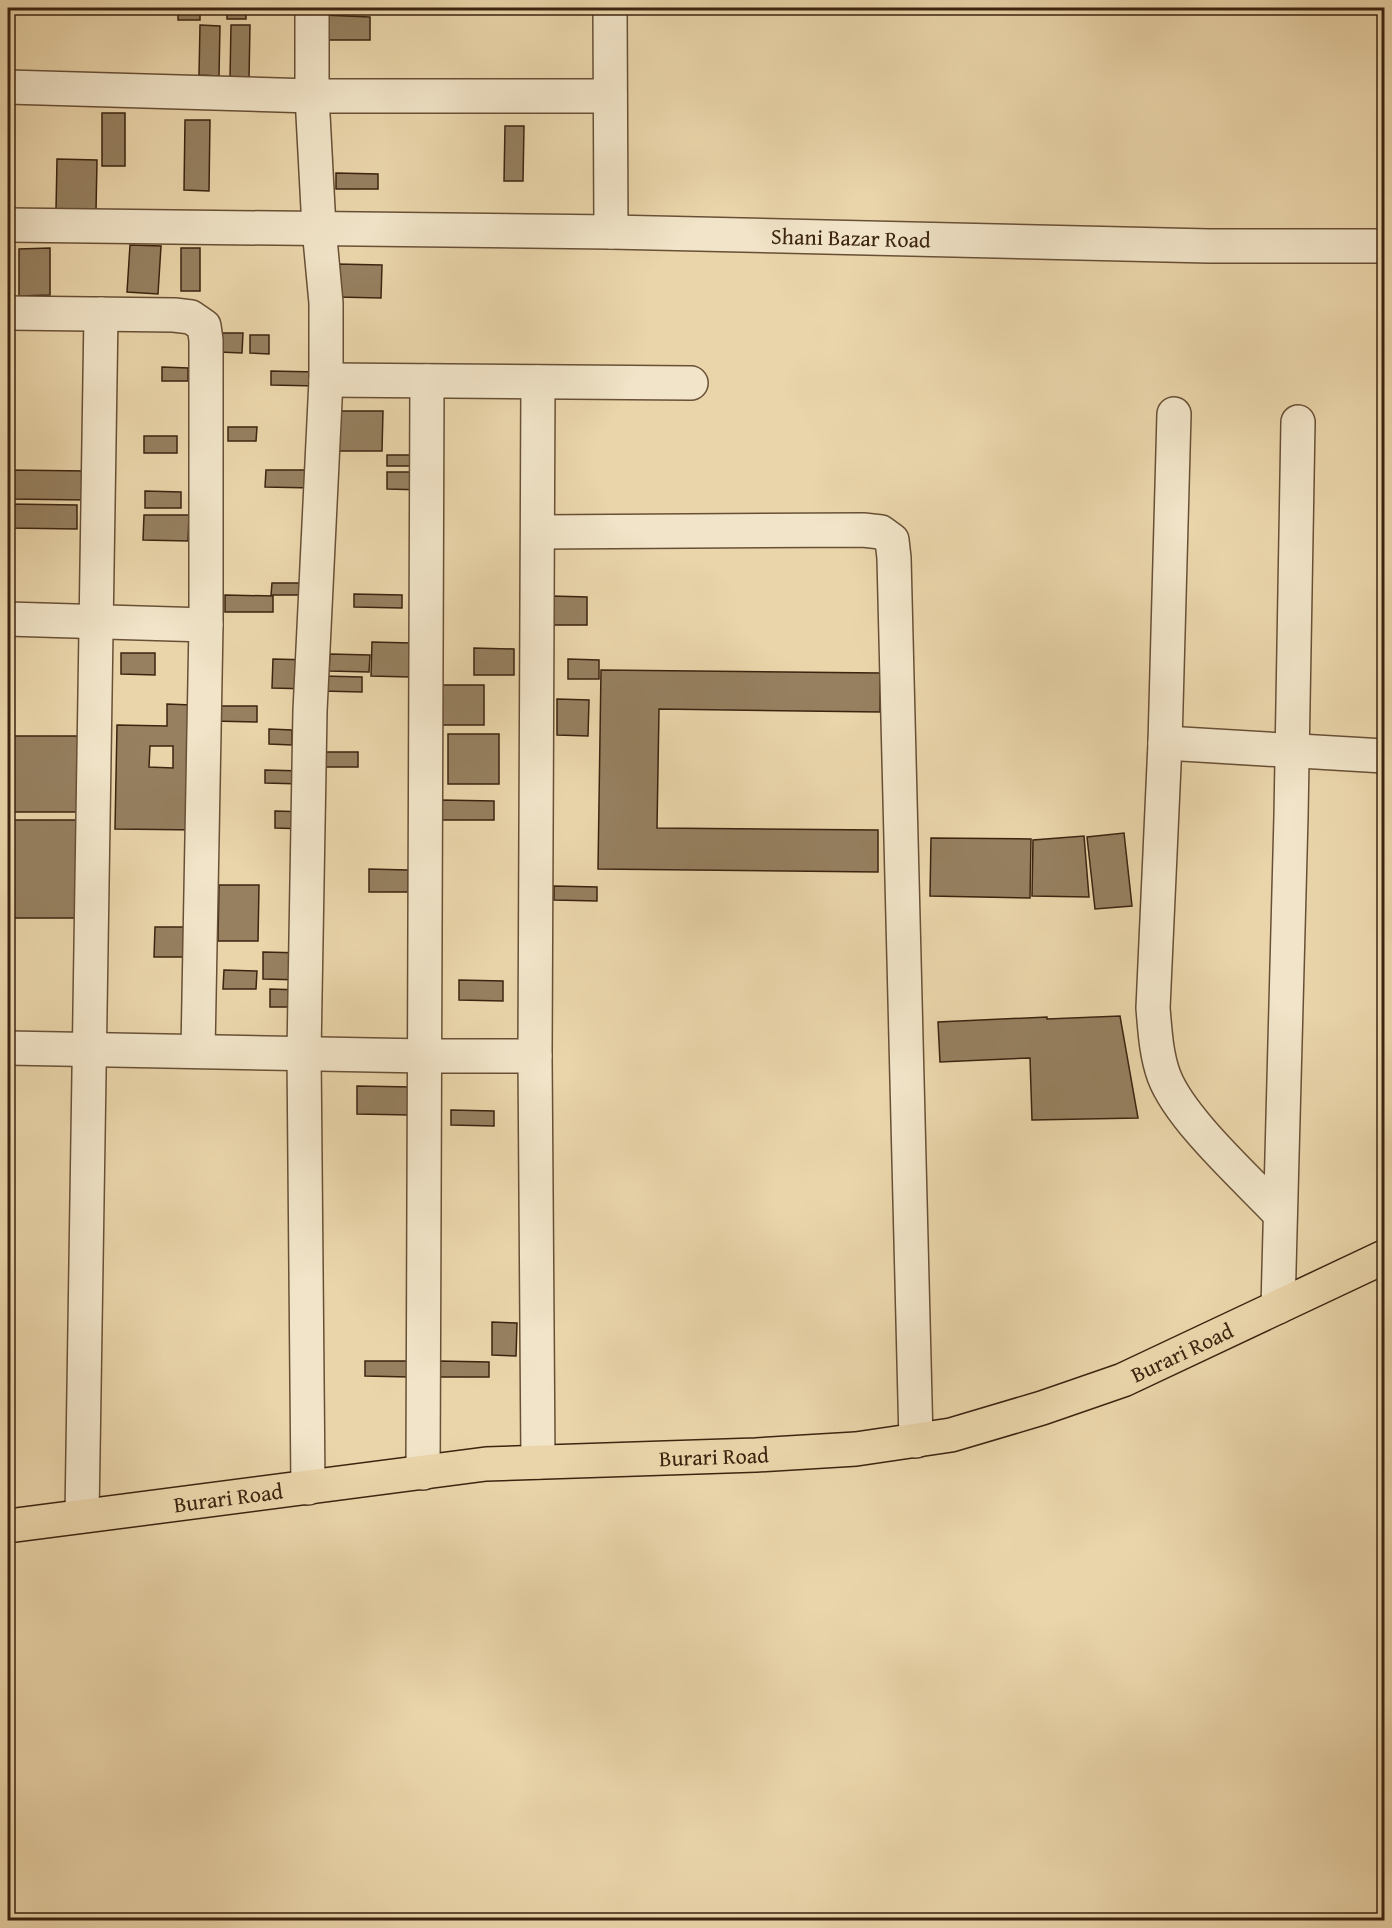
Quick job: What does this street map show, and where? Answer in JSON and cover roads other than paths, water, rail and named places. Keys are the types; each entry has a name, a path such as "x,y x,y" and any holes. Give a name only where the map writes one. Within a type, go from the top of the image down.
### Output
{"main road":[{"name":"Burari Road","path":"8,1526 486,1464 779,1454 856,1449 951,1436 1123,1380 1384,1257"}],"street":[{"path":"308,1488 304,1053 310,711 326,380 326,303 319,228 312,96 312,8"},
{"path":"610,8 611,232"},
{"path":"8,87 312,96 610,96"},
{"name":"Shani Bazar Road","path":"8,225 611,232 1209,246 1384,246"},
{"path":"8,314 174,315 192,317 204,326 206,352 206,625 198,1051"},
{"path":"82,1516 101,314"},
{"path":"326,380 691,383"},
{"path":"423,1473 427,381"},
{"path":"538,382 535,1056 538,1462"},
{"path":"1174,414 1165,743 1153,1008 1156,1048 1165,1077 1175,1097 1216,1147 1280,1214"},
{"path":"1278,1307 1291,816 1298,422"},
{"path":"537,532 863,530 881,532 892,540 916,1441"},
{"path":"8,619 206,625"},
{"path":"1165,743 1384,756"},
{"path":"8,1048 535,1056"}]}
